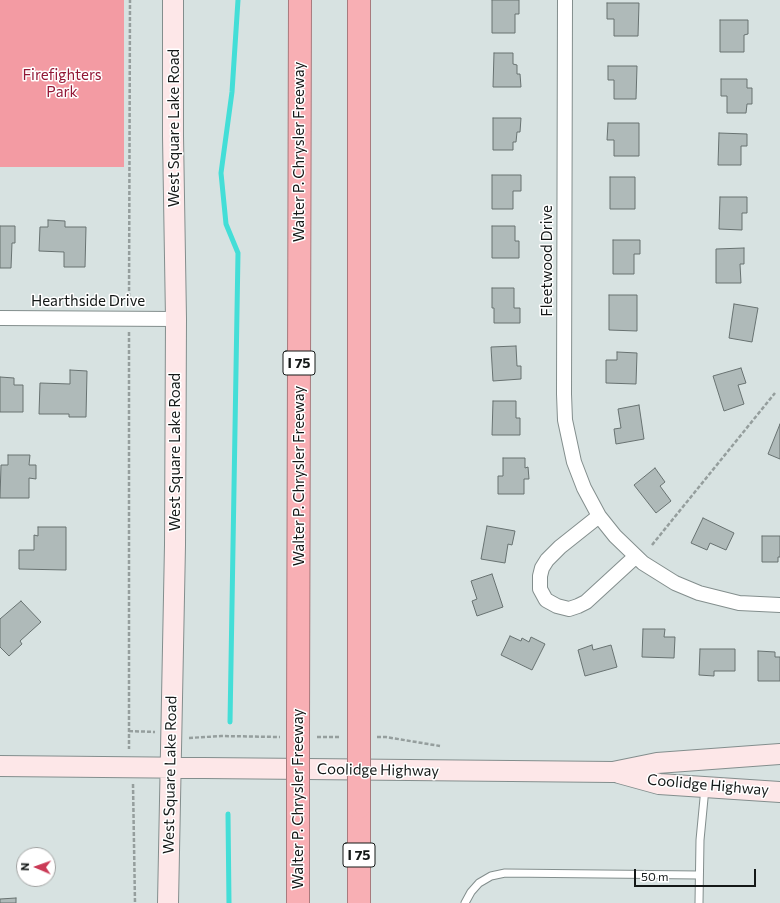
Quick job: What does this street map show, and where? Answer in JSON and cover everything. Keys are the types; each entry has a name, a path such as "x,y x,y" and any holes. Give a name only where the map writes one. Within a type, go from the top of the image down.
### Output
{"highway":[{"name":"Walter P. Chrysler Freeway","path":"298,903 300,0"},
{"name":"I 75","path":"358,0 359,903"}],"main road":[{"name":"West Square Lake Road","path":"168,903 175,545 176,319 173,136 173,0"},
{"name":"Coolidge Highway","path":"0,766 613,772 658,763 780,754"},
{"name":"Coolidge Highway","path":"613,772 659,784 780,792"}],"street":[{"name":"Fleetwood Drive","path":"565,0 564,401 574,462 584,488 599,516 635,557 670,580 699,593 739,603 780,605"},
{"name":"Hearthside Drive","path":"0,318 176,319"},
{"path":"599,516 560,547 547,560 542,568 540,576 540,589 546,600 557,606 570,609 582,604 592,597 635,557"}],"lane":[{"path":"700,903 700,840 706,786"},
{"path":"465,903 471,892 479,883 491,876 505,873 699,875"}],"path":[{"path":"129,308 130,0"},
{"path":"129,330 129,753"},
{"path":"652,545 775,393"},
{"path":"129,731 151,732"},
{"path":"133,783 134,903"}],"green space":[{"name":"Firefighters Park","path":"0,0 124,0 124,167 0,167"}],"building":[{"path":"492,0 519,0 519,14 515,14 515,33 492,33"},
{"path":"607,3 639,3 638,36 614,36 614,19 607,19"},
{"path":"720,20 748,20 748,34 744,35 744,52 720,52"},
{"path":"494,53 513,53 513,64 517,65 517,74 520,74 521,87 493,87"},
{"path":"608,66 637,66 636,99 614,99 614,80 608,80"},
{"path":"721,79 747,79 747,88 752,88 752,104 747,104 746,113 727,113 727,96 721,96"},
{"path":"493,118 521,118 520,132 517,132 516,142 513,142 513,150 493,150"},
{"path":"608,123 639,123 639,156 614,156 614,140 607,140"},
{"path":"719,133 747,134 747,146 741,146 741,165 718,165"},
{"path":"492,175 521,175 521,191 513,191 513,209 492,209"},
{"path":"610,177 635,177 635,209 610,209"},
{"path":"720,197 747,197 747,213 742,213 742,230 719,229"},
{"path":"48,220 65,221 65,227 86,227 85,267 64,267 64,252 39,251 40,227 48,227"},
{"path":"0,226 15,226 15,243 12,243 11,268 0,268"},
{"path":"492,226 515,226 515,241 519,241 519,258 492,258"},
{"path":"613,240 640,240 640,254 634,254 634,274 613,274"},
{"path":"744,248 744,264 740,264 741,283 716,283 716,249"},
{"path":"492,288 514,288 514,308 520,308 520,323 494,323"},
{"path":"609,295 637,295 637,331 609,330"},
{"path":"734,304 758,308 752,342 729,338"},
{"path":"516,346 517,366 521,366 521,379 493,381 491,347"},
{"path":"617,352 637,353 636,384 606,383 606,360 617,360"},
{"path":"741,368 746,383 738,385 744,404 724,411 713,376"},
{"path":"70,370 87,371 86,417 69,417 69,414 39,414 40,383 70,384"},
{"path":"0,377 14,378 14,385 23,385 23,412 0,412"},
{"path":"493,401 516,401 516,418 520,418 520,435 492,435"},
{"path":"639,405 644,439 616,444 614,429 621,428 618,409"},
{"path":"780,424 780,459 768,454"},
{"path":"8,455 30,455 29,465 36,465 36,479 29,478 29,498 0,498 1,465 8,465"},
{"path":"503,458 525,458 525,468 528,467 529,479 524,479 524,494 498,494 498,476 503,476"},
{"path":"655,468 665,482 660,486 671,501 656,513 634,485"},
{"path":"703,518 734,533 726,550 710,543 707,550 691,543"},
{"path":"487,526 515,531 512,545 508,544 505,563 481,559"},
{"path":"38,527 66,527 66,570 19,569 19,550 34,550 34,535 38,536"},
{"path":"762,536 780,536 780,557 778,557 778,562 762,562"},
{"path":"492,574 503,607 477,616 472,601 477,599 471,581"},
{"path":"21,601 41,622 20,641 22,644 9,656 0,647 0,619"},
{"path":"643,629 665,629 664,637 675,637 674,658 642,657"},
{"path":"510,636 521,641 522,638 529,642 531,637 545,644 532,670 501,655"},
{"path":"592,645 593,650 611,645 617,667 585,676 578,650"},
{"path":"700,649 735,649 735,671 714,671 714,676 699,675"},
{"path":"758,651 775,652 775,657 780,657 780,681 758,681"},
{"path":"16,898 16,903 0,903 0,899"}],"waterway":[{"path":"230,722 238,253 226,224 221,173 232,92 238,0"},
{"path":"228,814 229,903"}]}
